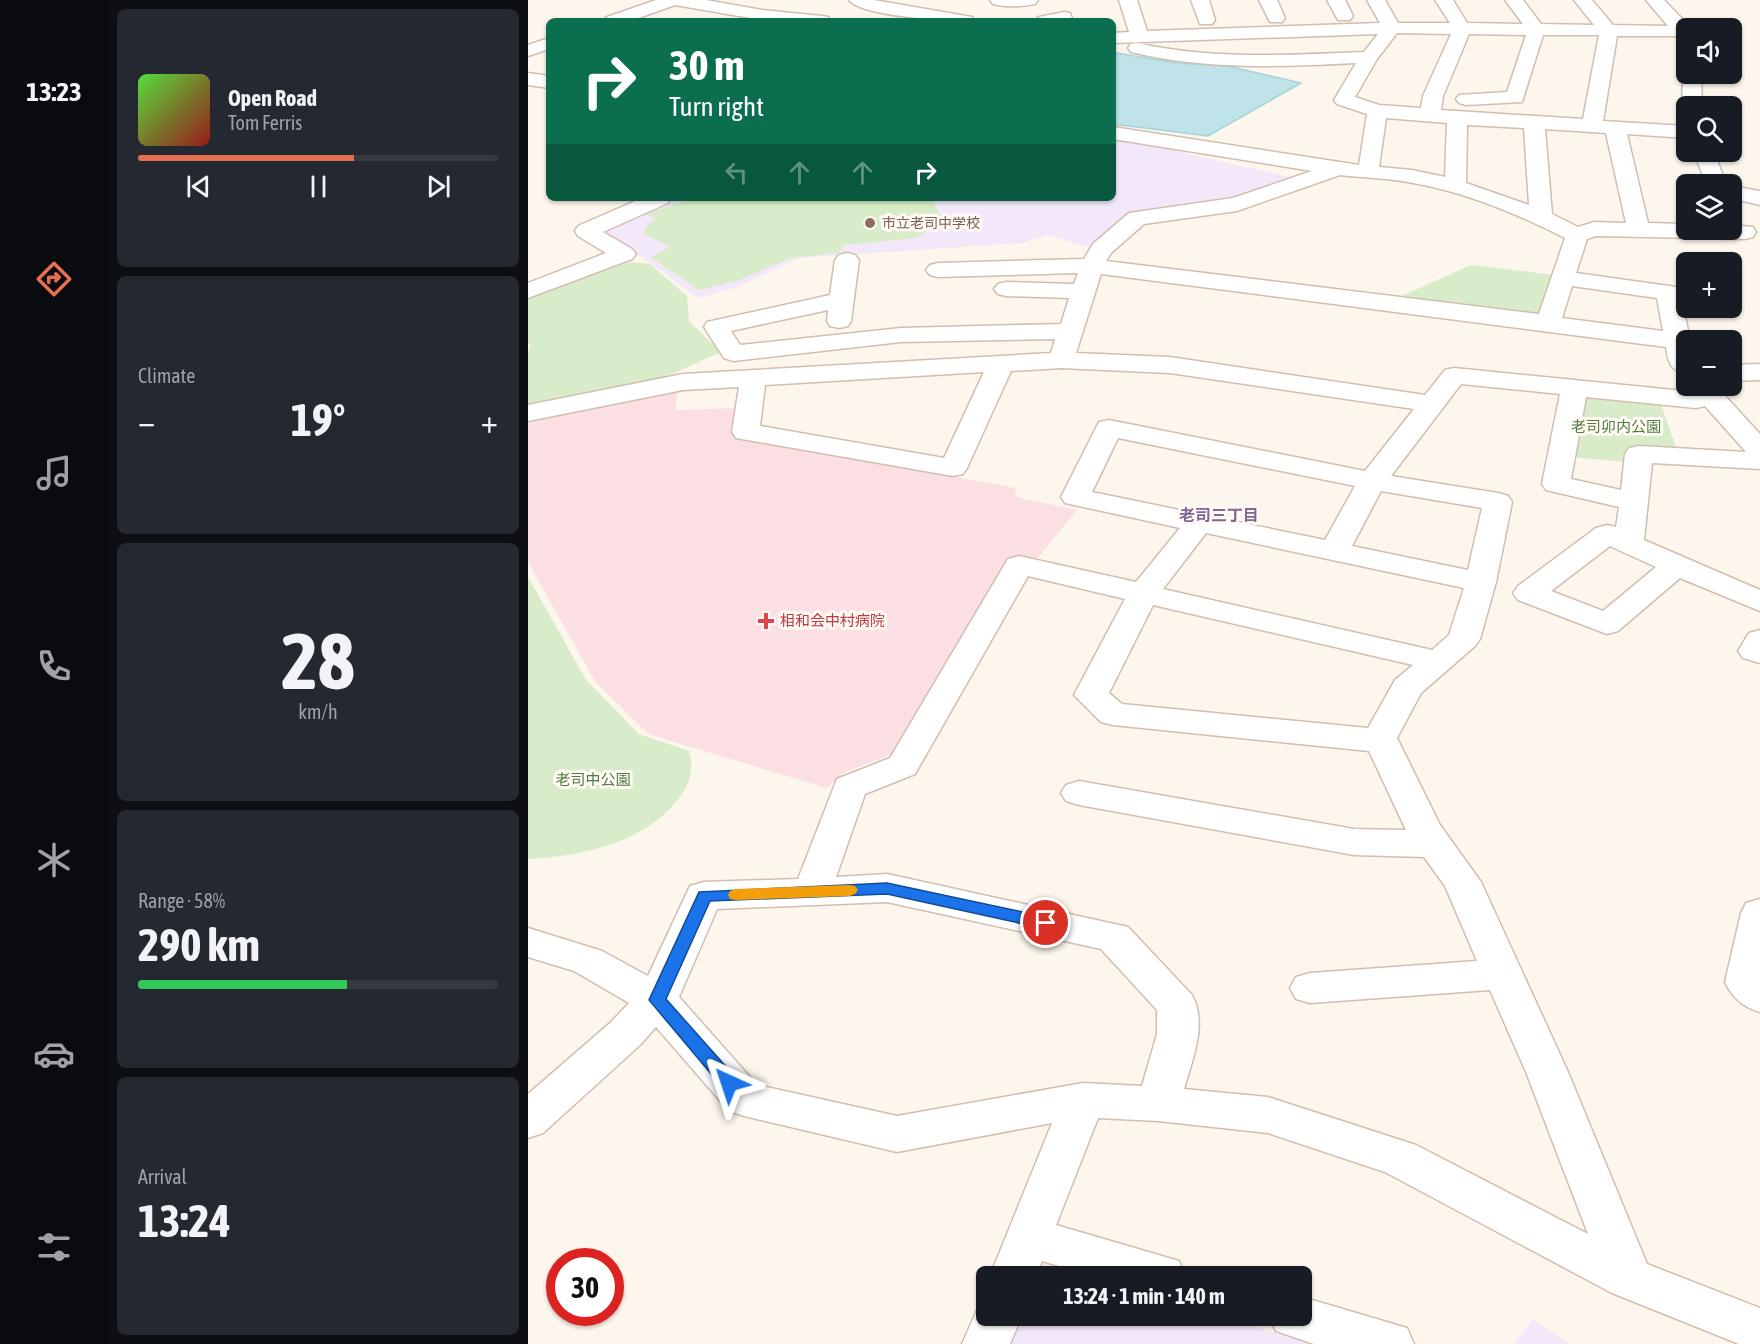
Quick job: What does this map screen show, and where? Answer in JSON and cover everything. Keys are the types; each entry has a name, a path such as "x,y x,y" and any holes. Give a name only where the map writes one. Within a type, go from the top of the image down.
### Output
{"street":[{"path":"626,18 672,0"},
{"path":"677,0 792,18"},
{"path":"762,15 802,0 828,18"},
{"path":"858,0 867,4 949,18"},
{"path":"999,0 1029,0"},
{"path":"1128,0 1137,29"},
{"path":"1200,0 1206,20"},
{"path":"1268,0 1276,18"},
{"path":"1444,0 1462,28"},
{"path":"1514,0 1536,30"},
{"path":"1583,0 1609,31"},
{"path":"1655,0 1676,23"},
{"path":"1116,37 1137,29 1206,20 1276,18 1340,8 1462,28 1676,33"},
{"path":"1137,29 1384,14"},
{"path":"1384,14 1369,57 1344,100 1377,111 1472,100 1515,98 1536,30"},
{"path":"1431,105 1462,28"},
{"path":"1592,126 1609,31"},
{"path":"1116,40 1125,45 1151,52 1187,58 1253,61 1369,57"},
{"path":"528,51 546,45"},
{"path":"528,79 546,82"},
{"path":"1431,105 1457,118 1676,131"},
{"path":"1368,172 1377,111"},
{"path":"1455,186 1457,118"},
{"path":"1534,122 1541,217"},
{"path":"1615,127 1639,231"},
{"path":"1116,133 1338,169 1412,176 1455,186 1541,217 1577,235 1594,229 1745,232"},
{"path":"1061,360 1092,266 1101,249 1137,218 1238,204 1338,169"},
{"path":"1742,194 1760,198"},
{"path":"528,291 624,254 586,231 653,201"},
{"path":"1742,228 1760,252"},
{"path":"1548,323 1577,235"},
{"path":"836,342 847,260"},
{"path":"969,282 1092,266 1676,340"},
{"path":"938,270 969,282 1084,291"},
{"path":"1562,278 1668,292 1676,330"},
{"path":"842,300 716,327 733,353 901,335 1071,331"},
{"path":"528,413 683,382 1061,360 1170,365 1432,404"},
{"path":"753,378 746,432 953,468 1001,364"},
{"path":"1742,373 1760,372"},
{"path":"1334,552 1372,481 1454,376 1696,399 1700,396"},
{"path":"1574,389 1556,484 1633,502"},
{"path":"1712,396 1748,434 1760,452"},
{"path":"1481,582 1075,497 1109,428 1372,481 1498,502 1481,582 1464,639 1407,687 1380,738 1424,831 1462,882 1547,1072 1629,1278"},
{"path":"1629,544 1639,454 1760,461"},
{"path":"1199,524 1144,593 1091,695 1113,714 1382,741"},
{"path":"1677,565 1607,624 1529,593 1607,534 1629,544 1677,565 1760,602"},
{"path":"812,892 850,788 903,766 1019,565 1438,661"},
{"path":"1760,640 1754,651 1760,653"},
{"path":"1079,793 1354,842 1434,844"},
{"path":"528,1120 625,1034 657,1000 704,896 887,888 1114,937 1178,1006 1178,1034 1158,1104"},
{"path":"1760,913 1745,982 1760,997"},
{"path":"528,942 588,961 657,1000 744,1099 897,1134 1083,1100 1158,1104 1268,1115 1400,1158 1629,1278 1760,1330"},
{"path":"1310,988 1503,974"},
{"path":"1083,1100 1021,1257 1088,1266"},
{"path":"1312,1321 1390,1344"},
{"path":"986,1344 994,1326"}],"shaded area":[{"name":"市立老司中学校","path":"1116,139 1146,144 1293,178 1229,201 1132,216 1092,248 1047,235 1023,243 799,258 735,288 698,298 604,230 650,206 666,201 1116,201"},
{"name":"相和会中村病院","path":"677,389 676,410 740,408 737,436 1015,488 1016,497 1077,510 1036,560 1010,556 893,754 845,772 827,788 648,734 595,681 528,562 528,418"},
{"path":"1037,1262 1051,1266 1035,1266"},
{"path":"1533,1319 1569,1344 1514,1344"},
{"path":"1010,1326 1251,1326 1312,1344 1002,1344"}],"green space":[{"path":"684,201 933,201 943,220 917,238 844,245 839,253 791,258 737,281 699,290 650,257 670,247 644,234 648,224 656,219 646,214"},
{"path":"630,262 650,264 687,296 689,321 721,352 654,382 528,409 530,344 528,343 528,297"},
{"path":"1471,265 1563,276 1548,323 1386,303"},
{"name":"老司卯内公園","path":"1574,389 1658,396 1679,456 1638,463 1558,456"},
{"name":"老司中公園","path":"528,577 586,680 639,734 689,751 691,772 676,802 646,828 628,838 589,851 528,859"}],"water":[{"path":"1116,53 1177,63 1227,66 1301,83 1208,136 1116,124"}],"slow traffic":[{"path":"736,895 850,890"}],"place":[{"name":"市立老司中学校","path":"870,223"},
{"name":"相和会中村病院","path":"766,621"}],"district":[{"name":"老司三丁目","path":"1219,515"}],"route":[{"path":"729,1083 657,1000 704,896 887,888 1046,923"}]}
